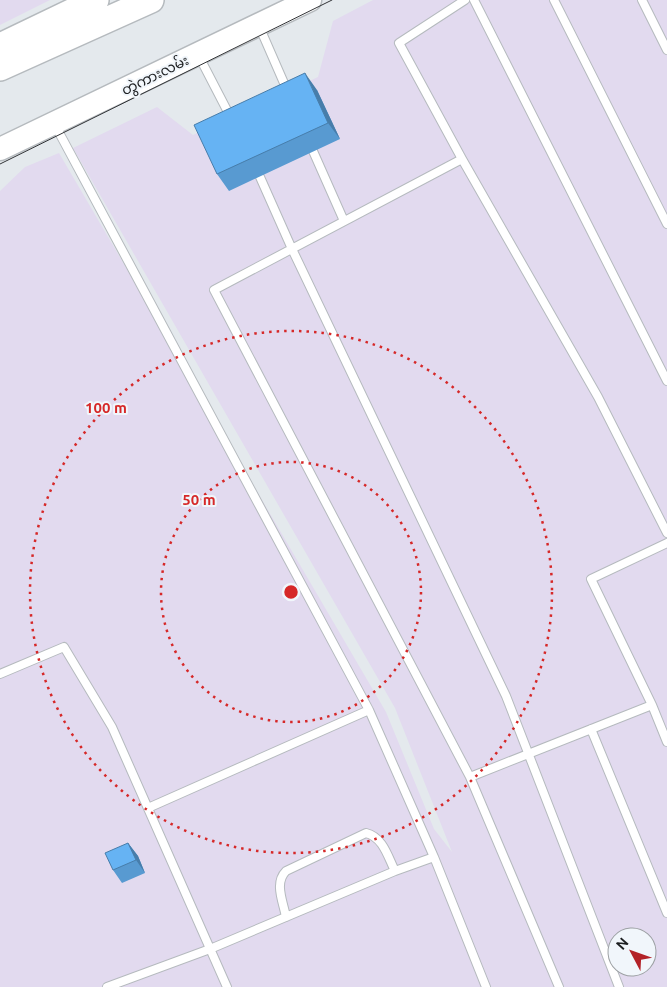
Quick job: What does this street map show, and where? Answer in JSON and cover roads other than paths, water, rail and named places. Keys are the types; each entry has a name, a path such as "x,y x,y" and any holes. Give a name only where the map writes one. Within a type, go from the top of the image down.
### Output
{"main road":[{"path":"0,46 96,0"},
{"path":"0,68 151,0"},
{"name":"တွဲကားလမ်း","path":"0,149 310,0"}],"lane":[{"path":"466,0 398,43 462,160 598,396 667,533"},
{"path":"474,0 667,381"},
{"path":"554,0 667,224"},
{"path":"642,0 667,50"},
{"path":"256,26 263,35 292,102"},
{"path":"194,56 203,64 236,128"},
{"path":"54,123 369,710 434,857 486,987"},
{"path":"313,152 344,221"},
{"path":"462,160 214,290 470,777 559,987"},
{"path":"260,177 292,249 506,696 619,987"},
{"path":"667,542 591,579 652,705 667,742"},
{"path":"0,674 64,648 112,727 227,987"},
{"path":"470,777 652,705"},
{"path":"148,808 369,710"},
{"path":"591,729 667,913"},
{"path":"286,917 279,886 280,877 286,871 366,833 374,835 380,840 395,871"},
{"path":"108,987 210,948 395,871 434,857"}],"tram line":[{"path":"0,164 332,0"}]}
